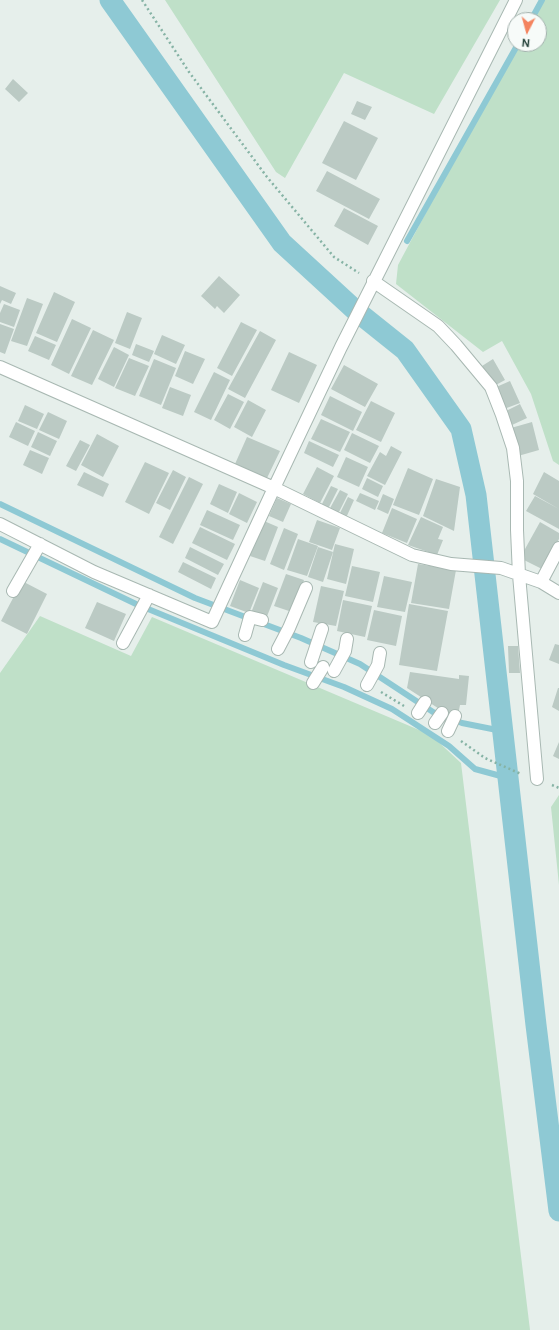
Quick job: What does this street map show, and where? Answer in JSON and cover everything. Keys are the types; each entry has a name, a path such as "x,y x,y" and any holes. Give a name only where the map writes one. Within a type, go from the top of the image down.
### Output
{"street":[{"path":"0,524 39,547 148,598 212,622 373,281 516,0"},
{"path":"373,281 438,326 456,344 490,387 502,414 513,448 517,481 519,575 531,777"},
{"path":"0,367 274,488 412,555 451,564 502,568 541,582 559,593"},
{"path":"14,591 39,547"},
{"path":"541,582 559,548"},
{"path":"280,646 306,588"},
{"path":"123,642 148,598"},
{"path":"246,632 250,617 262,620"},
{"path":"313,658 320,634"},
{"path":"336,668 345,651 347,639"},
{"path":"369,682 379,659"},
{"path":"314,682 322,668"},
{"path":"448,730 454,717"}],"path":[{"path":"142,0 189,72 267,177 334,257 373,281"},
{"path":"484,758 531,777"}],"green space":[{"path":"165,0 500,0 434,114 344,73 285,178 276,172"},
{"path":"539,0 559,0 559,465 553,461 531,394 502,341 483,352 396,284 398,265 512,52 547,52 547,12 533,12"},
{"path":"40,616 131,656 152,617 431,735 461,763 530,1330 0,1330 0,673"},
{"path":"559,795 559,885 551,807"}],"building":[{"path":"13,79 28,93 19,102 5,89"},
{"path":"357,101 372,107 365,120 351,114"},
{"path":"344,121 378,138 356,180 322,163"},
{"path":"327,171 380,199 369,219 316,191"},
{"path":"344,208 378,226 368,245 334,226"},
{"path":"219,276 240,295 224,313 217,306 215,309 201,296"},
{"path":"0,286 16,293 11,304 2,300 0,304"},
{"path":"54,292 75,302 57,342 36,333"},
{"path":"27,298 43,304 27,346 11,341"},
{"path":"4,304 20,310 14,327 0,322 0,313"},
{"path":"127,312 142,318 130,349 115,343"},
{"path":"72,319 91,328 69,374 51,365"},
{"path":"241,322 257,330 232,376 217,368"},
{"path":"0,324 14,329 5,354 0,352"},
{"path":"93,330 114,340 92,385 71,376"},
{"path":"260,331 276,340 245,398 228,389"},
{"path":"162,335 185,345 176,364 154,354"},
{"path":"35,336 56,345 49,360 28,351"},
{"path":"136,344 154,351 149,362 132,355"},
{"path":"114,347 129,355 114,387 98,379"},
{"path":"185,351 205,359 193,384 175,376"},
{"path":"289,352 317,365 299,403 271,390"},
{"path":"129,358 149,366 135,396 115,388"},
{"path":"154,359 176,368 161,405 139,396"},
{"path":"493,359 505,380 494,386 482,366"},
{"path":"344,365 378,384 365,407 331,389"},
{"path":"214,372 230,380 211,420 194,412"},
{"path":"510,381 520,403 504,409 494,388"},
{"path":"170,387 191,395 183,416 162,408"},
{"path":"228,394 244,402 230,429 214,420"},
{"path":"330,396 362,412 353,431 321,415"},
{"path":"248,400 266,410 252,437 234,427"},
{"path":"371,401 395,413 381,442 356,430"},
{"path":"520,404 527,418 512,425 506,411"},
{"path":"25,405 44,414 37,429 18,421"},
{"path":"48,412 67,421 59,439 39,430"},
{"path":"321,419 350,432 340,452 311,439"},
{"path":"16,422 35,431 28,446 9,437"},
{"path":"532,422 539,450 518,456 511,428"},
{"path":"38,432 57,441 50,456 31,447"},
{"path":"352,433 379,446 370,463 344,450"},
{"path":"97,434 119,446 103,477 81,465"},
{"path":"247,437 280,451 267,478 235,464"},
{"path":"80,440 90,445 76,471 66,466"},
{"path":"309,441 339,455 333,467 304,453"},
{"path":"391,446 402,452 385,485 367,476 380,452 386,456"},
{"path":"30,450 49,458 42,474 23,465"},
{"path":"346,457 368,467 359,487 337,477"},
{"path":"145,462 169,473 149,514 125,502"},
{"path":"317,467 334,476 320,503 303,494"},
{"path":"408,468 433,479 419,515 393,505"},
{"path":"173,470 186,477 170,510 156,503"},
{"path":"84,472 109,484 103,497 77,485"},
{"path":"544,472 559,481 559,509 533,494"},
{"path":"189,477 203,484 173,544 159,537"},
{"path":"367,478 383,486 378,497 362,489"},
{"path":"436,479 460,487 454,531 423,516"},
{"path":"219,484 237,492 228,513 210,504"},
{"path":"331,486 338,489 328,509 321,506"},
{"path":"340,490 348,494 338,514 329,510"},
{"path":"239,493 257,502 247,523 229,514"},
{"path":"360,493 379,501 375,510 356,501"},
{"path":"383,494 394,499 388,514 377,509"},
{"path":"535,496 559,509 559,529 526,511"},
{"path":"348,497 354,500 346,518 339,515"},
{"path":"277,498 291,504 283,522 269,516"},
{"path":"392,508 417,519 407,543 382,533"},
{"path":"207,510 240,525 233,540 200,525"},
{"path":"421,517 443,527 438,539 443,540 437,555 408,545"},
{"path":"317,520 340,528 332,550 309,542"},
{"path":"264,521 278,527 265,561 250,556"},
{"path":"540,522 559,533 559,539 542,569 520,558"},
{"path":"200,527 235,544 227,560 192,543"},
{"path":"284,528 298,534 284,570 270,564"},
{"path":"298,539 318,546 307,576 287,570"},
{"path":"335,544 354,549 346,584 327,579"},
{"path":"190,547 224,564 218,575 185,558"},
{"path":"318,547 333,552 323,582 308,577"},
{"path":"183,562 216,578 211,589 178,572"},
{"path":"418,564 456,570 449,609 411,603"},
{"path":"352,566 380,572 373,602 345,596"},
{"path":"286,574 304,580 292,612 274,606"},
{"path":"384,576 412,582 405,612 377,607"},
{"path":"240,580 259,588 249,613 230,606"},
{"path":"22,581 47,594 27,634 1,621"},
{"path":"263,582 278,588 266,619 251,613"},
{"path":"321,586 344,591 336,626 313,622"},
{"path":"343,600 372,606 365,637 337,631"},
{"path":"97,602 126,614 114,641 85,628"},
{"path":"409,604 448,611 437,671 399,665"},
{"path":"374,610 402,616 396,646 367,640"},
{"path":"555,644 559,645 559,664 549,660"},
{"path":"508,646 518,646 520,673 509,673"},
{"path":"410,672 459,679 459,675 469,676 466,705 460,705 458,715 444,712 407,688"},
{"path":"559,688 559,711 552,707"},
{"path":"559,742 559,759 553,756"}],"waterway":[{"path":"110,0 282,243 355,310 405,350 461,429 476,495 536,1025 559,1211"},
{"path":"535,12 542,0"},
{"path":"407,241 513,52"},
{"path":"0,504 195,598 301,638 360,664 433,712 462,723 502,731"},
{"path":"0,539 136,604 284,665 344,687 392,709 449,746 475,769 508,778"}]}
